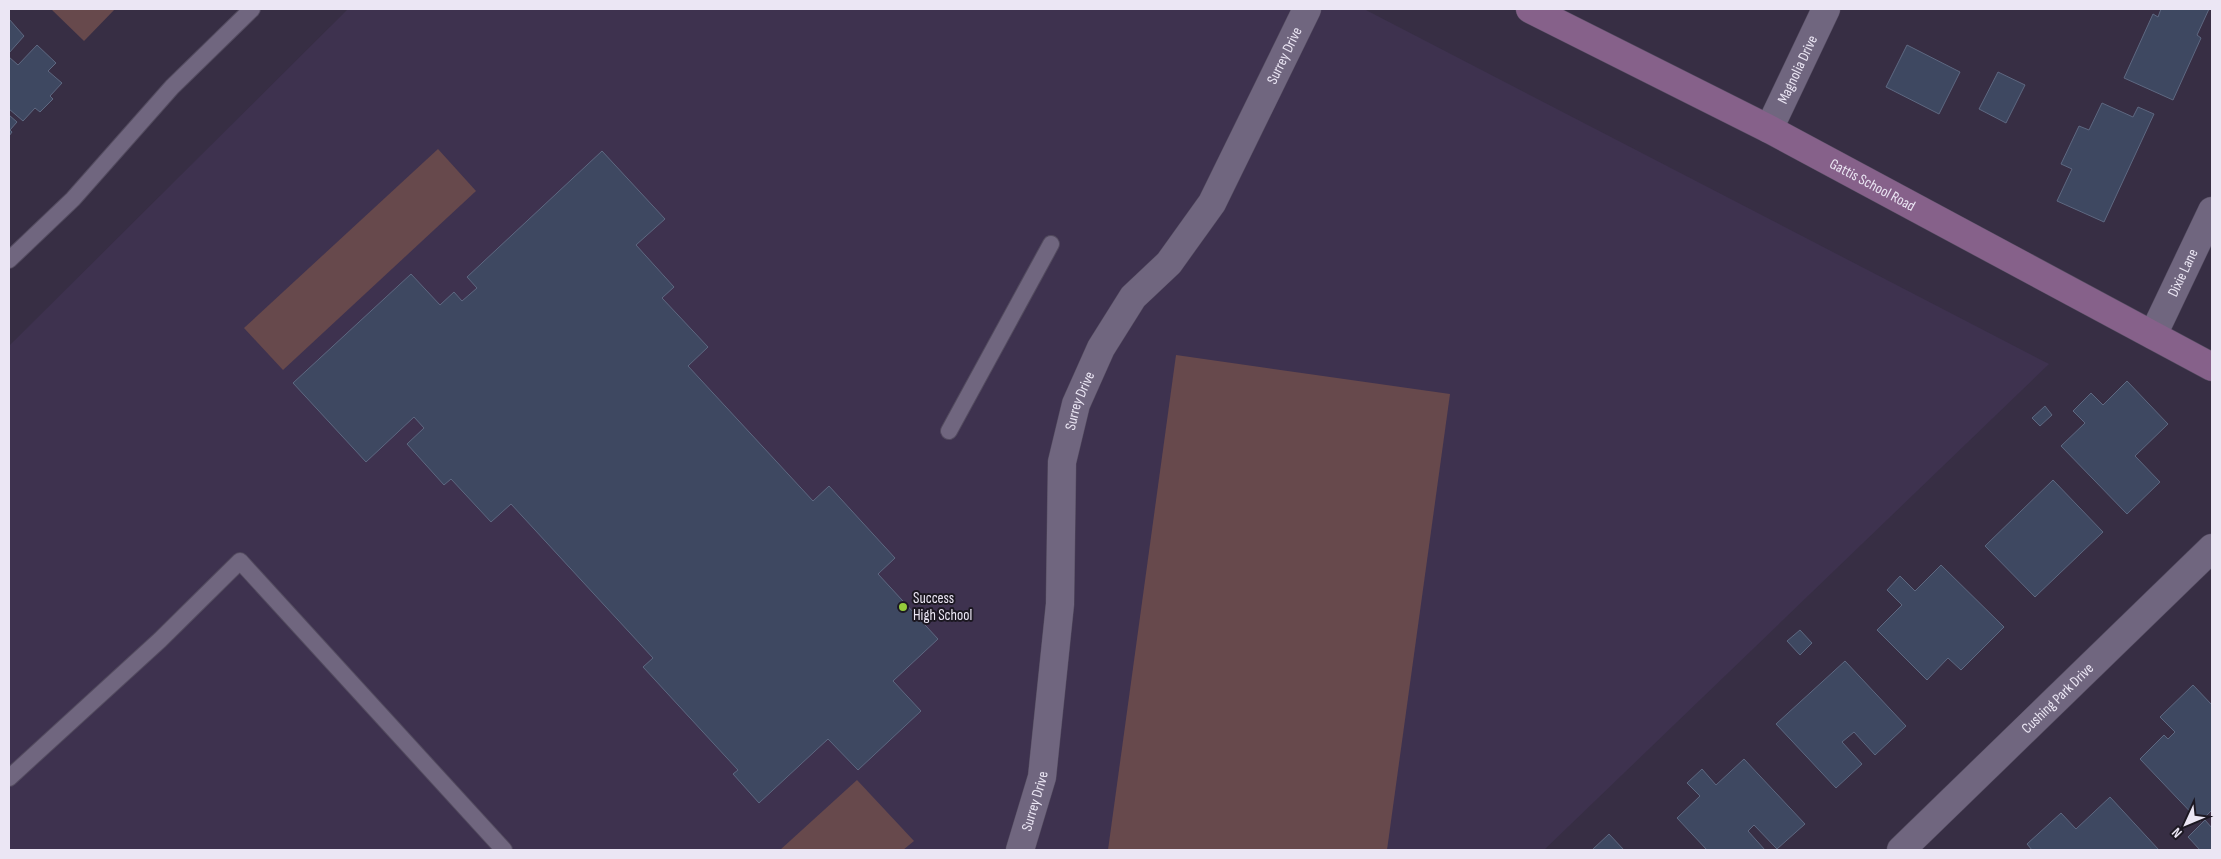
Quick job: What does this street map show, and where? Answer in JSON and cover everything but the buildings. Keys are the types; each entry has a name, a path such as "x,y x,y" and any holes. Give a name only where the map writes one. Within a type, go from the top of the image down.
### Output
{"main road":[{"name":"Gattis School Road","path":"1530,9 1769,130 2212,367"}],"street":[{"name":"Surrey Drive","path":"1020,850 1042,777 1060,604 1062,462 1076,404 1101,348 1133,297 1169,263 1212,203 1306,9"},
{"name":"Magnolia Drive","path":"1769,130 1826,9"},
{"name":"Dixie Lane","path":"2153,335 2212,211"},
{"name":"Cushing Park Drive","path":"1901,850 2212,548"}],"lane":[{"path":"9,260 73,199 172,87 252,9"},
{"path":"949,431 1051,244"},
{"path":"9,778 160,640 240,562 504,850"}],"shaded area":[{"path":"51,9 115,9 84,41"},
{"name":"Success High School","path":"348,9 1364,9 2049,364 1544,850 9,850 9,346"},
{"path":"438,149 476,191 283,370 244,328"},
{"path":"1176,355 1450,394 1387,850 1108,850"},
{"path":"857,780 914,841 903,850 780,850"}],"place":[{"name":"Success High School","path":"903,607"}]}
